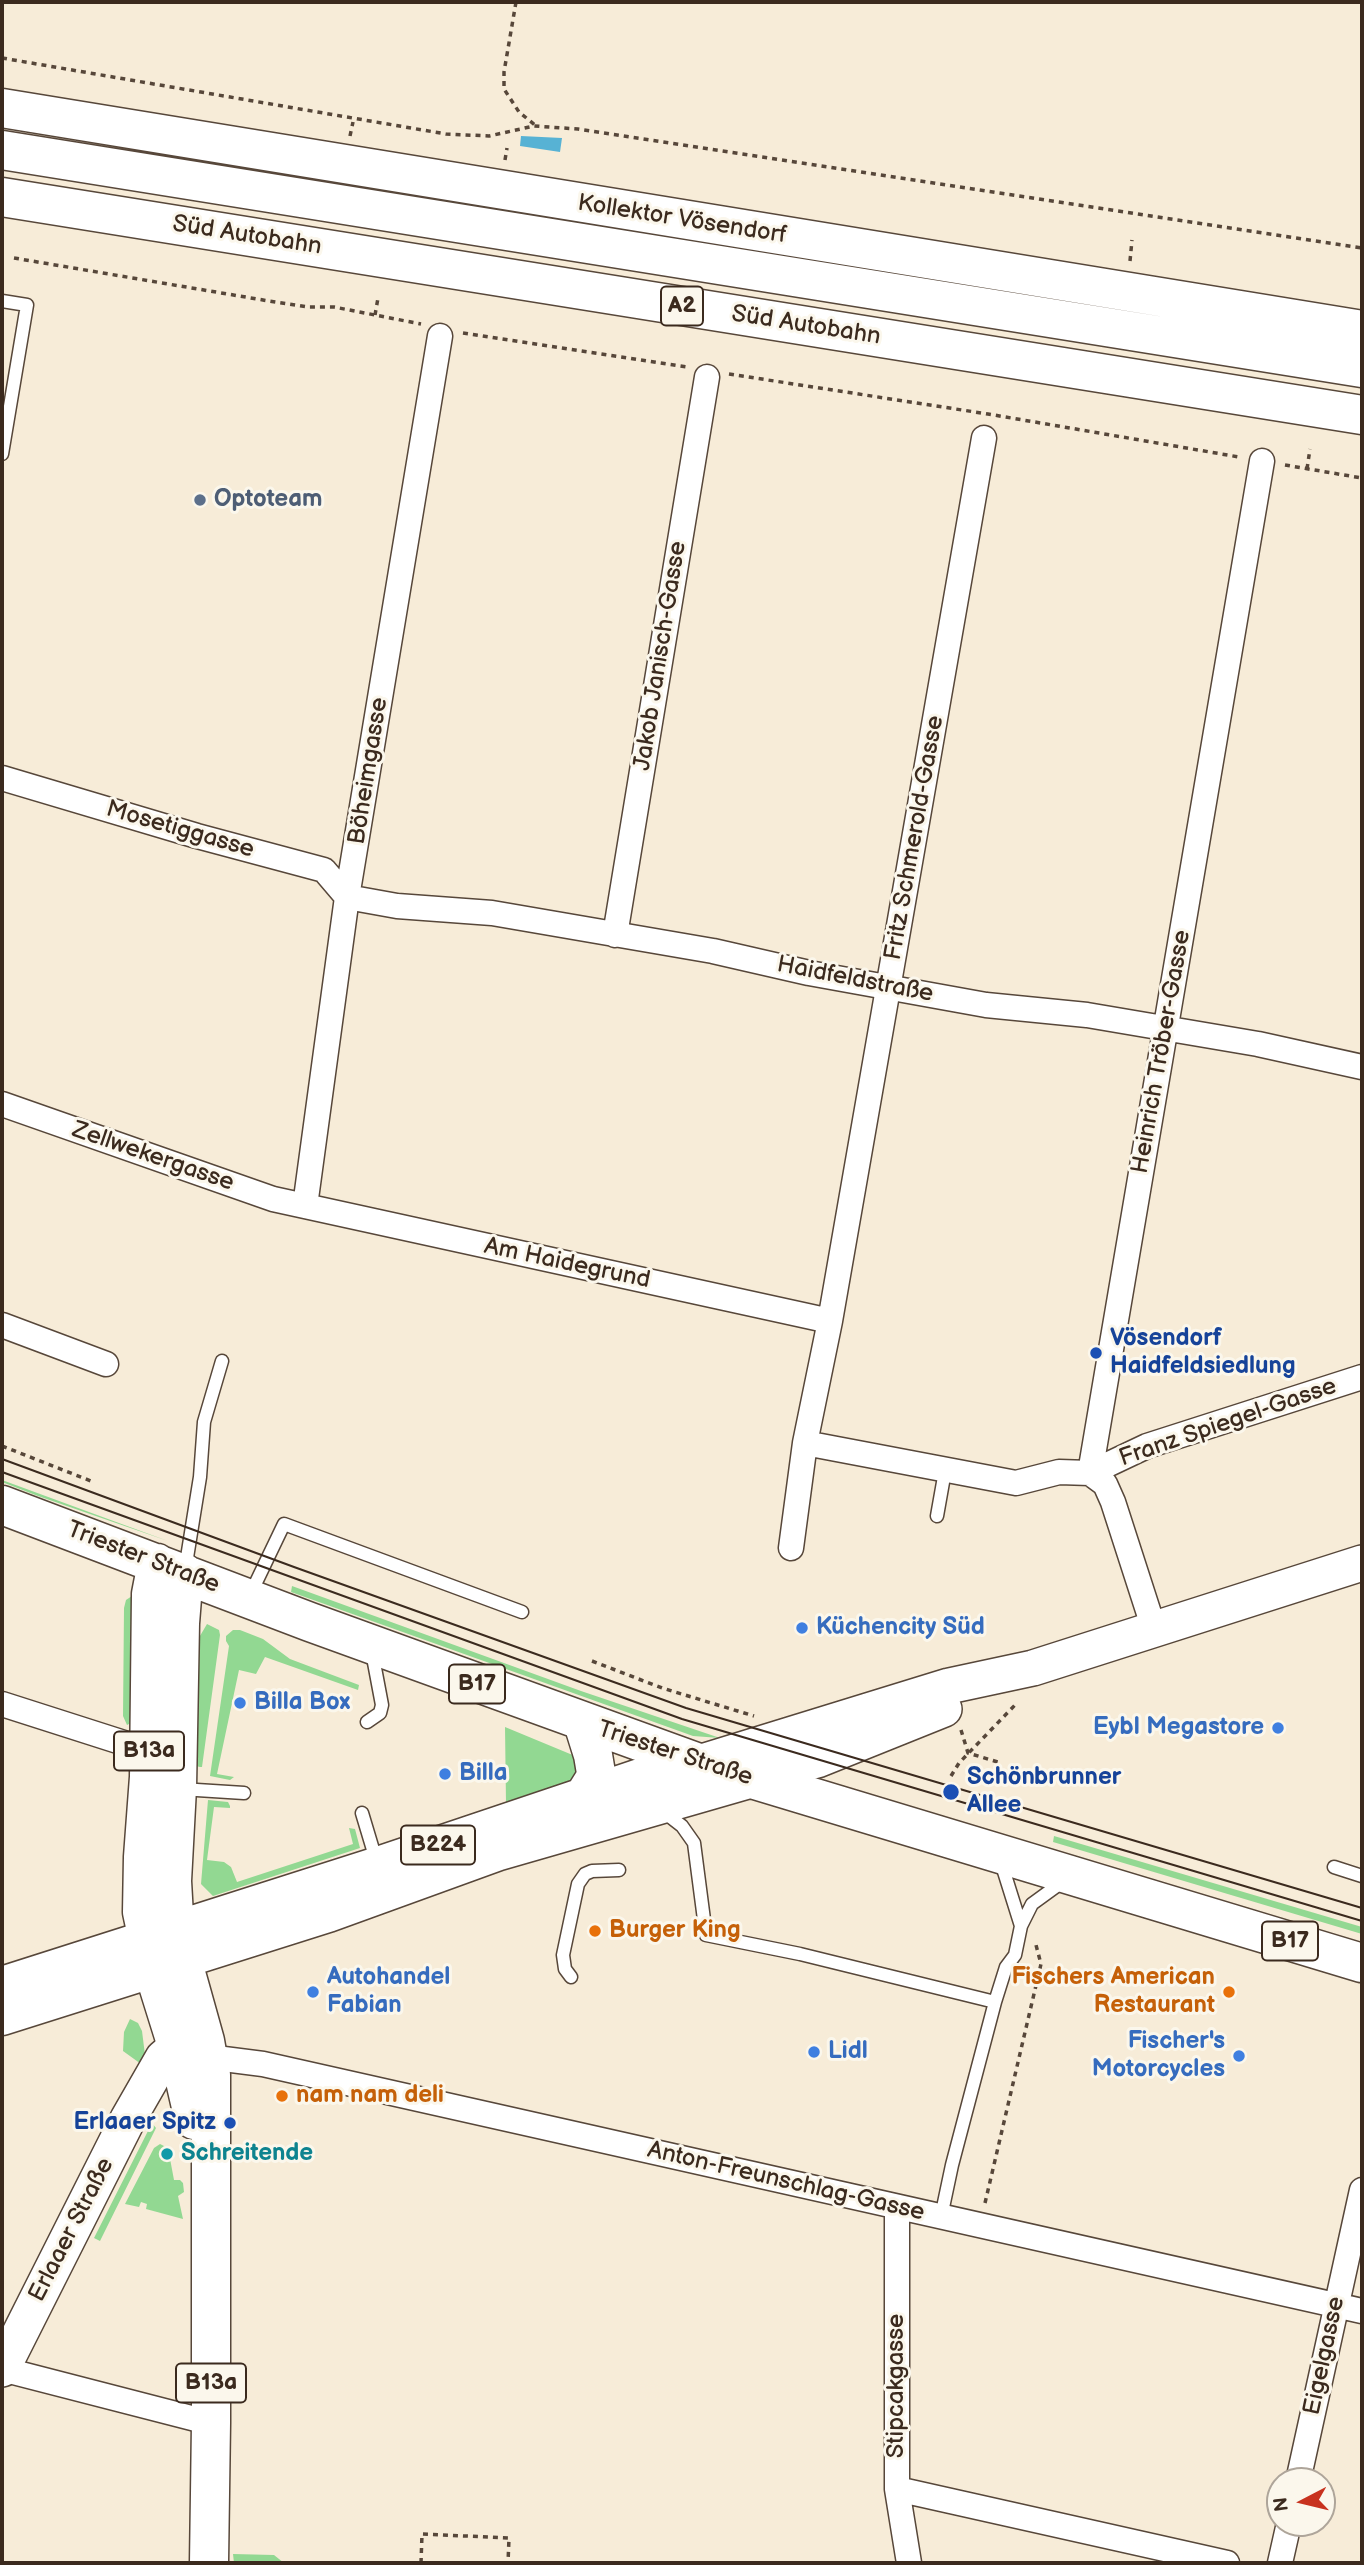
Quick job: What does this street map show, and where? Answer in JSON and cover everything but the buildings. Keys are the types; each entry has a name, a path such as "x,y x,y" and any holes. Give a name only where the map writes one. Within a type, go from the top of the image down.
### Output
{"main road":[{"name":"Kollektor Vösendorf","path":"2,108 1362,330"},
{"name":"Süd Autobahn","path":"2,150 1362,368"},
{"name":"Süd Autobahn","path":"2,197 1362,415"},
{"name":"Triester Straße","path":"2,1505 583,1723 699,1763 1362,1962"},
{"path":"749,1779 837,1752 1027,1673 1154,1629 1362,1563"},
{"name":"B13a","path":"171,1568 151,1594 149,1751 142,1896 165,1948 212,2124 209,2563"},
{"name":"B13a","path":"165,1948 177,1788 180,1623 171,1568"},
{"path":"699,1763 949,1686 1027,1673"},
{"path":"583,1723 596,1773 584,1796"},
{"name":"B224","path":"2,2016 165,1948 378,1866 640,1778 699,1763"},
{"name":"B224","path":"2,1986 328,1913 499,1852 749,1779"},
{"name":"Erlaaer Straße","path":"2,2369 128,2119 163,2057 193,2051"}],"street":[{"name":"Böheimgasse","path":"305,1206 347,897 434,332"},
{"name":"Jakob Janisch-Gasse","path":"615,935 708,373"},
{"name":"Fritz Schmerold-Gasse","path":"791,1548 805,1443 830,1321 984,438"},
{"name":"Heinrich Tröber-Gasse","path":"1090,1473 1262,461"},
{"name":"Mosetiggasse","path":"2,778 197,836 324,870 347,897"},
{"name":"Haidfeldstraße","path":"347,897 397,906 492,914 713,951 809,973 986,1005 1087,1015 1258,1044 1362,1067"},
{"name":"Zellwekergasse","path":"2,1104 273,1199 305,1206"},
{"name":"Am Haidegrund","path":"305,1206 830,1321"},
{"path":"2,1325 106,1364"},
{"name":"Franz Spiegel-Gasse","path":"805,1443 1016,1483 1059,1472 1090,1473 1147,1446 1362,1377"},
{"path":"1090,1473 1105,1484 1113,1502 1154,1629"},
{"path":"2,1704 149,1751"},
{"name":"Anton-Freunschlag-Gasse","path":"193,2051 263,2064 1362,2311"},
{"name":"Eigelgasse","path":"1301,2467 1362,2190"},
{"name":"Stipcakgasse","path":"897,2207 897,2489 909,2563"},
{"path":"2,2369 211,2423"},
{"path":"897,2489 1227,2563"},
{"path":"1280,2563 1286,2537"}],"lane":[{"path":"2,301 27,305 2,454"},
{"path":"171,1568 200,1477 204,1422 222,1361"},
{"path":"937,1516 945,1471"},
{"path":"248,1598 284,1524 522,1612"},
{"path":"367,1722 380,1713 382,1705 371,1644"},
{"path":"177,1788 244,1793"},
{"path":"655,1805 682,1826 694,1843 706,1935 800,1954 995,2002"},
{"path":"362,1813 378,1866"},
{"path":"998,1854 1021,1926"},
{"path":"1334,1867 1362,1876"},
{"path":"571,1977 565,1969 563,1955 578,1884 585,1874 592,1871 619,1870"},
{"path":"941,2217 995,2002 1006,1967 1015,1955 1021,1926 1032,1904 1071,1875"}],"path":[{"path":"516,2 504,72 504,89 519,112 537,127"},
{"path":"2,58 446,134 488,136 537,127 578,129 1362,248"},
{"path":"350,136 353,122"},
{"path":"504,164 506,148"},
{"path":"1130,263 1132,240"},
{"path":"14,258 282,303 334,307 418,322 434,332 441,330 988,414 1362,478"},
{"path":"375,315 378,298"},
{"path":"1307,469 1310,449"},
{"path":"2,1446 91,1481"},
{"path":"592,1661 662,1688 762,1718"},
{"path":"951,1776 968,1753 1015,1705 1027,1673"},
{"path":"968,1753 1001,1763"},
{"path":"980,2225 1041,1964 1035,1946 1038,1936"},
{"path":"421,2563 422,2534 509,2538 508,2563"}],"green space":[{"path":"2,1480 168,1541 38,1496"},
{"path":"292,1586 581,1691 720,1738 693,1736 291,1592"},
{"path":"132,1596 131,1723 127,1725 123,1716 124,1608 126,1600"},
{"path":"207,1624 219,1630 220,1635 200,1767 196,1766 197,1641"},
{"path":"233,1630 263,1639 290,1659 359,1685 358,1690 265,1657 256,1674 239,1670 217,1774 234,1777 230,1780 210,1776 229,1646 226,1636"},
{"path":"505,1727 575,1756 579,1779 506,1803"},
{"path":"208,1800 228,1802 230,1808 214,1807 207,1860 224,1862 231,1867 237,1882 353,1844 349,1828 355,1829 360,1848 213,1896 201,1884"},
{"path":"1054,1836 1362,1927 1362,1934 1053,1842"},
{"path":"130,2019 138,2023 142,2031 145,2055 141,2064 123,2051 124,2032"},
{"path":"152,2123 156,2128 100,2241 94,2238"},
{"path":"160,2144 168,2148 174,2180 183,2183 184,2192 178,2196 183,2219 146,2209 147,2204 141,2202 139,2207 125,2204 154,2148"},
{"path":"233,2554 274,2555 284,2563 234,2563"}],"water":[{"path":"521,136 562,138 560,152 520,146"}],"tram line":[{"path":"2,1459 686,1708 1362,1908"},
{"path":"2,1472 682,1719 1362,1921"}],"place":[{"name":"Optoteam","path":"200,500"},
{"name":"Vösendorf Haidfeldsiedlung","path":"1096,1353"},
{"name":"Küchencity Süd","path":"802,1628"},
{"name":"Billa Box","path":"240,1703"},
{"name":"Eybl Megastore","path":"1278,1728"},
{"name":"Billa","path":"445,1774"},
{"name":"Schönbrunner Allee","path":"951,1792"},
{"name":"Burger King","path":"595,1931"},
{"name":"Autohandel Fabian","path":"313,1992"},
{"name":"Fischers American Restaurant","path":"1229,1992"},
{"name":"Lidl","path":"814,2052"},
{"name":"Fischer's Motorcycles","path":"1239,2056"},
{"name":"nam nam deli","path":"282,2096"},
{"name":"Erlaaer Spitz","path":"230,2123"},
{"name":"Schreitende","path":"167,2154"}]}
